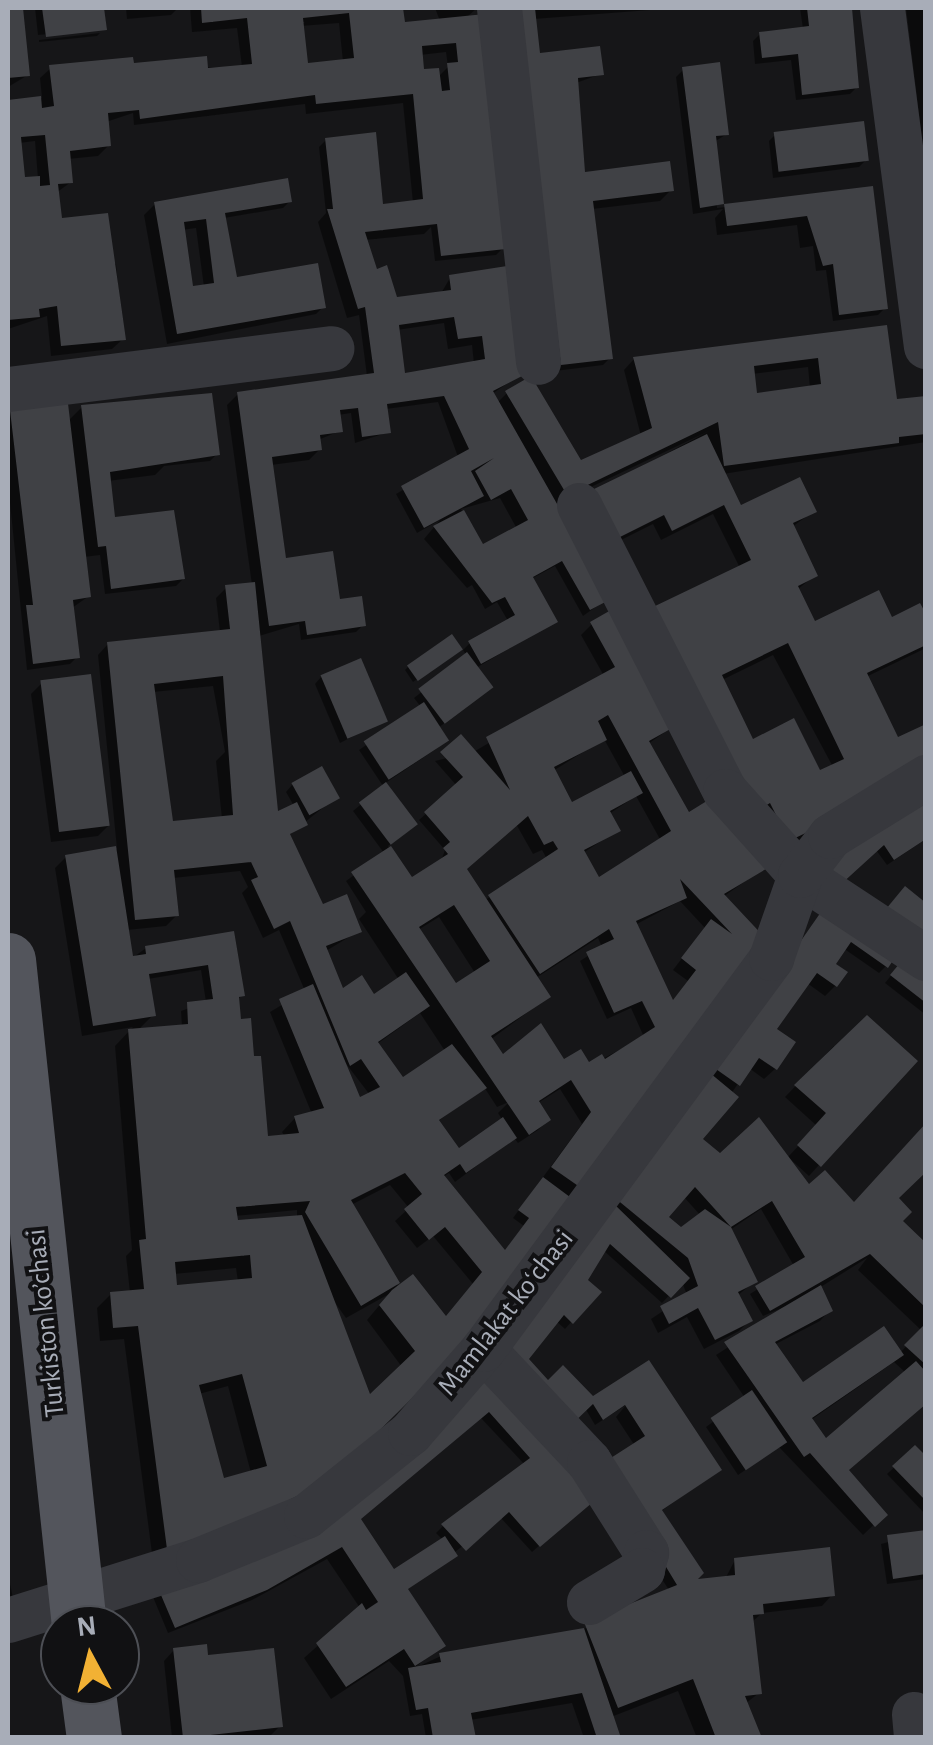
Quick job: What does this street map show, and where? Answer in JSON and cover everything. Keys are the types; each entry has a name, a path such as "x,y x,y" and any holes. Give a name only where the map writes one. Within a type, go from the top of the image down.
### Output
{"main road":[{"name":"Turkiston ko’chasi","path":"8,973 76,1605"},
{"path":"90,1705 94,1738"}],"street":[{"path":"500,8 538,362"},
{"path":"882,8 926,346"},
{"path":"8,389 330,348"},
{"path":"579,506 725,790 800,874 926,958"},
{"name":"Mamlakat koʻchasi","path":"98,1605 306,1516 410,1434 482,1349 771,958 800,874 830,836 926,777"},
{"path":"482,1349 590,1462 646,1552 642,1570 589,1602"},
{"name":"Mamlakat koʻchasi","path":"8,1620 40,1617"}],"building":[{"path":"8,8 23,8 30,76 8,78"},
{"path":"42,8 104,8 107,30 46,37"},
{"path":"201,8 403,8 405,22 485,14 506,249 441,256 437,224 365,232 377,269 387,265 397,297 451,290 449,275 507,266 524,375 493,391 611,599 590,610 562,561 533,577 558,622 481,664 468,641 515,615 505,597 492,603 433,526 464,510 483,544 528,520 511,489 491,500 475,471 494,458 471,471 484,496 424,528 401,486 469,449 444,396 387,404 391,433 362,437 358,408 340,410 343,432 320,435 322,450 272,457 286,558 333,551 340,599 362,596 366,626 307,635 305,621 269,626 237,392 374,373 365,307 358,309 327,209 333,209 325,138 376,132 383,204 423,199 413,94 316,104 315,95 140,119 139,110 108,113 111,146 70,151 73,183 58,184 62,218 108,213 126,340 61,346 57,306 39,309 40,317 8,320 8,100 41,96 42,108 54,106 49,65 133,57 134,63 207,56 208,68 252,64 247,18 202,23","holes":["349,13 354,58 308,63 303,18","456,43 458,62 447,63 450,90 442,91 439,68 424,69 422,46","45,135 50,185 40,186 40,176 25,177 21,137","454,317 458,339 482,336 485,359 405,373 399,325"]},
{"path":"519,8 535,8 540,53 600,46 604,75 578,78 585,172 670,161 674,191 593,201 613,359 561,365"},
{"path":"807,8 852,8 859,88 802,95 798,54 762,58 759,32 809,26"},
{"path":"720,62 729,135 716,136 724,204 700,208 682,67"},
{"path":"864,121 869,161 779,172 774,132"},
{"path":"288,178 292,202 225,213 237,277 318,263 326,308 177,334 154,202","holes":["206,219 214,283 193,286 184,222"]},
{"path":"873,186 888,309 839,315 833,264 823,266 807,216 727,226 724,204"},
{"path":"887,325 897,399 926,396 926,434 899,437 899,443 724,466 718,422 567,495 505,391 531,376 581,460 652,428 633,357","holes":["818,358 821,384 757,393 754,366"]},
{"path":"212,393 220,455 110,472 115,517 174,510 185,579 111,589 106,546 98,547 81,405"},
{"path":"67,395 91,597 73,600 80,658 33,664 26,605 33,605 9,402"},
{"path":"707,434 741,505 800,477 817,512 793,523 818,576 798,586 815,621 879,590 892,617 920,603 926,614 926,645 867,673 898,737 926,724 926,775 789,841 770,803 762,808 744,792 653,607 751,560 724,505 672,531 664,515 618,538 594,489","holes":["788,643 844,759 820,770 794,718 753,739 722,675"]},
{"path":"255,582 278,811 297,802 308,825 290,834 323,904 347,894 362,932 326,946 343,988 362,975 374,994 406,972 430,1006 378,1042 403,1077 452,1044 487,1088 439,1120 459,1148 503,1117 517,1138 466,1173 460,1164 444,1175 505,1250 529,1218 518,1210 543,1177 574,1200 467,1344 327,1482 168,1557 138,1326 113,1328 110,1292 144,1289 139,1240 146,1239 128,1029 188,1024 187,1002 213,999 208,965 149,974 156,1016 93,1026 65,855 116,846 133,956 146,954 145,946 234,931 245,996 239,997 241,1019 251,1018 254,1056 261,1056 268,1136 299,1133 294,1116 324,1108 279,999 313,984 360,1097 380,1087 361,1059 350,1066 290,921 274,929 251,880 258,877 251,862 174,870 179,916 135,920 107,642 230,629 225,585","holes":["223,676 233,815 173,821 154,684","405,1173 422,1194 404,1209 429,1240 445,1227 482,1272 446,1316 413,1274 392,1290 379,1305 415,1351 370,1394 302,1215 238,1220 236,1207 310,1201 305,1212 361,1306 400,1283 351,1200","250,1255 252,1278 177,1285 175,1262","242,1374 267,1466 224,1478 199,1385"]},
{"path":"618,606 683,722 649,741 689,812 718,794 771,866 724,894 766,939 584,1190 551,1167 591,1112 571,1080 539,1101 551,1120 529,1135 351,872 391,846 412,877 448,854 443,848 450,842 424,812 463,777 440,752 461,734 510,790 486,737 615,667 590,622","holes":["608,715 671,831 599,877 584,850 621,831 610,811 643,793 631,771 572,802 554,767 607,740 598,721","528,816 544,845 553,841 558,849 488,895 540,974 609,929 614,939 586,952 614,1013 642,1001 655,1027 605,1059 602,1054 589,1062 581,1049 564,1059 541,1023 503,1054 491,1036 551,997 467,869","680,879 732,934 711,919 681,958 696,970 673,1000 636,921 687,898","454,905 490,961 456,983 419,927"]},
{"path":"452,634 463,650 418,681 407,666"},
{"path":"467,652 493,687 445,724 418,689"},
{"path":"361,658 388,722 347,739 320,675"},
{"path":"91,674 110,826 59,832 40,680"},
{"path":"424,702 449,741 389,780 364,741"},
{"path":"322,766 340,798 309,815 291,783"},
{"path":"386,782 418,824 391,845 359,802"},
{"path":"926,786 926,839 894,860 884,845 839,886 818,869"},
{"path":"905,886 926,903 926,942 886,909"},
{"path":"830,899 901,948 888,968 851,942 836,964 848,972 837,987 817,973 777,1029 796,1042 777,1070 759,1058 740,1086 713,1067"},
{"path":"909,952 926,965 926,1003 890,975"},
{"path":"867,1015 918,1061 821,1167 797,1145 826,1113 794,1085"},
{"path":"710,1073 739,1097 703,1139 720,1153 759,1117 809,1184 825,1170 854,1202 926,1123 926,1172 899,1198 912,1212 903,1221 926,1243 926,1308 870,1254 770,1311 755,1286 805,1257 772,1201 731,1227 758,1282 738,1292 753,1321 715,1340 698,1308 669,1324 660,1306 698,1286 688,1258 615,1198","holes":["695,1187 731,1227 705,1209 681,1227 669,1217"]},
{"path":"613,1203 690,1278 671,1298 610,1244 588,1280 602,1292 573,1324 564,1315 529,1359 548,1380 563,1365 593,1396 649,1360 722,1470 662,1510 704,1573 698,1579 735,1575 734,1558 830,1547 835,1596 763,1604 764,1614 753,1615 762,1694 745,1696 762,1738 716,1738 693,1679 618,1708 584,1622 677,1585 603,1463 645,1436 625,1405 603,1420 593,1404 566,1430 491,1350"},
{"path":"821,1285 833,1311 775,1342 803,1382 884,1326 904,1355 812,1418 826,1438 916,1361 926,1372 926,1404 849,1470 888,1515 875,1527 810,1453 804,1457 724,1342"},
{"path":"926,1323 926,1365 904,1345"},
{"path":"489,1370 606,1491 540,1547 509,1512 466,1551 441,1524 530,1458 489,1412 361,1519 394,1569 445,1536 458,1556 408,1589 446,1646 415,1666 404,1649 346,1687 316,1643 362,1603 366,1610 378,1602 342,1547 267,1590 175,1628 158,1588"},
{"path":"752,1390 787,1442 746,1470 711,1418"},
{"path":"915,1445 926,1456 926,1501 892,1466"},
{"path":"926,1530 926,1574 893,1579 887,1535"},
{"path":"584,1628 621,1738 597,1738 582,1693 471,1713 476,1738 433,1738 428,1708 416,1710 408,1668 441,1662 439,1653"},
{"path":"207,1644 208,1655 274,1648 283,1727 183,1738 173,1648"}]}
